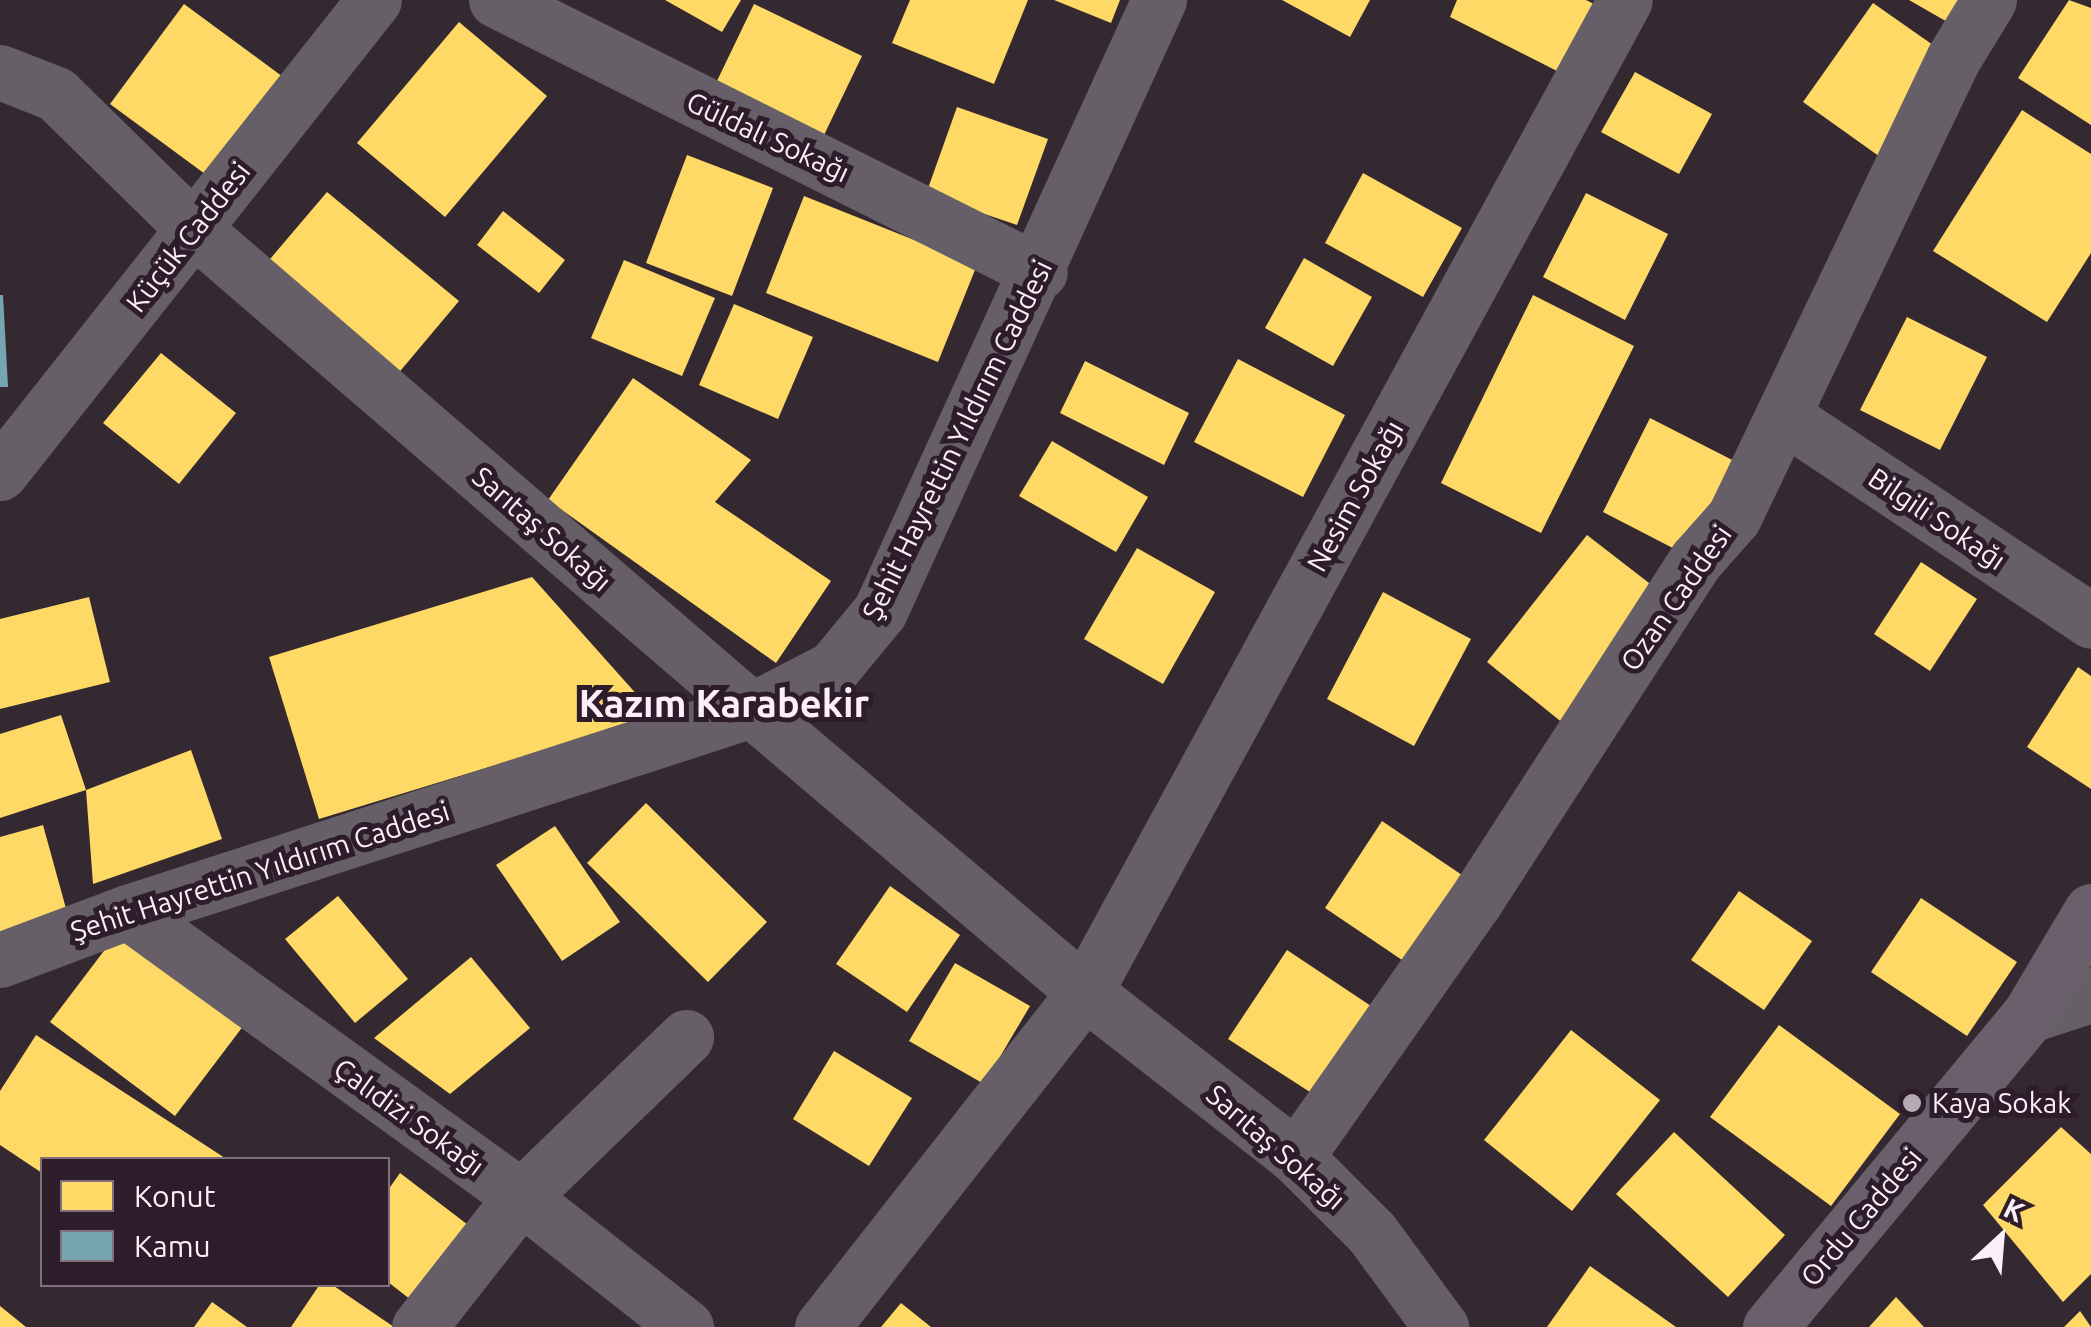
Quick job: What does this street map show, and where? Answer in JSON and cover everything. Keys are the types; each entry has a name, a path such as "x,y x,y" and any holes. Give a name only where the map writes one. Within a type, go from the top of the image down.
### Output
{"street":[{"name":"Küçük Caddesi","path":"0,473 374,0"},
{"name":"Güldalı Sokağı","path":"496,0 1040,272"},
{"name":"Şehit Hayrettin Yıldırım Caddesi","path":"0,960 128,912 752,710 834,668 880,611 1040,272 1159,0"},
{"name":"Nesim Sokağı","path":"1085,992 1625,0"},
{"name":"Ozan Caddesi","path":"1296,1157 1474,903 1696,560 1734,517 1953,59 1990,0"},
{"name":"Sarıtaş Sokağı","path":"0,72 56,94 195,230 752,710 1085,992 1296,1157 1372,1232 1441,1327"},
{"name":"Bilgili Sokağı","path":"1784,416 2091,622"},
{"name":"Ordu Caddesi","path":"1770,1327 2028,1015 2091,910"},
{"name":"Çalıdizi Sokağı","path":"128,912 521,1198 686,1327"},
{"path":"822,1327 1085,992"},
{"path":"2028,1015 2091,995"},
{"path":"419,1327 521,1198 686,1037"}],"building: Konut":[{"path":"665,0 741,0 722,32"},
{"path":"910,0 1028,0 994,84 892,43"},
{"path":"1054,0 1120,0 1111,23"},
{"path":"1282,0 1370,0 1350,37"},
{"path":"1457,0 1586,0 1594,4 1559,72 1450,17"},
{"path":"1909,0 1989,0 1970,35"},
{"path":"2069,0 2091,8 2091,125 2018,78"},
{"path":"1873,3 1953,59 1883,159 1803,102"},
{"path":"184,4 294,85 220,185 110,104"},
{"path":"754,4 862,56 824,135 716,83"},
{"path":"459,22 547,96 445,217 357,143"},
{"path":"1635,72 1712,114 1679,174 1601,132"},
{"path":"957,107 1048,139 1017,225 926,194"},
{"path":"2022,110 2091,154 2091,253 2047,322 1933,251"},
{"path":"687,155 773,188 732,296 646,263"},
{"path":"1363,173 1462,228 1423,297 1325,243"},
{"path":"327,192 459,301 391,382 259,272"},
{"path":"1586,193 1668,234 1625,320 1543,277"},
{"path":"804,196 977,265 938,362 766,293"},
{"path":"503,211 565,260 539,293 477,245"},
{"path":"1304,258 1372,297 1333,366 1265,328"},
{"path":"624,260 715,298 682,376 591,338"},
{"path":"1533,295 1634,346 1541,533 1441,483"},
{"path":"734,304 813,337 778,419 699,385"},
{"path":"1907,317 1987,357 1940,450 1860,410"},
{"path":"161,353 236,413 179,484 103,423"},
{"path":"1238,359 1345,415 1303,497 1194,442"},
{"path":"1085,361 1189,413 1164,465 1060,413"},
{"path":"633,378 751,460 715,502 831,581 776,663 548,500"},
{"path":"1650,418 1744,466 1696,560 1603,512"},
{"path":"1052,441 1148,497 1116,552 1019,496"},
{"path":"1587,535 1671,600 1569,728 1487,662"},
{"path":"1137,548 1215,592 1163,684 1084,639"},
{"path":"1921,562 1977,599 1930,671 1874,634"},
{"path":"532,577 656,716 319,819 269,657"},
{"path":"1383,592 1471,639 1414,746 1327,699"},
{"path":"89,597 110,682 0,709 0,619"},
{"path":"2078,667 2091,676 2091,789 2027,747"},
{"path":"61,715 86,790 0,818 0,734"},
{"path":"191,750 222,839 93,884 86,790"},
{"path":"646,803 767,922 708,982 587,863"},
{"path":"1382,821 1462,875 1405,962 1325,908"},
{"path":"43,825 70,923 0,942 0,837"},
{"path":"555,826 620,922 562,961 496,865"},
{"path":"890,886 960,935 907,1012 836,964"},
{"path":"1739,891 1812,941 1764,1010 1691,960"},
{"path":"338,896 408,979 355,1023 285,939"},
{"path":"1921,898 2017,962 1967,1036 1871,972"},
{"path":"119,931 244,1025 175,1116 50,1022"},
{"path":"1287,950 1371,1006 1313,1094 1228,1039"},
{"path":"471,957 530,1028 450,1094 374,1038"},
{"path":"955,963 1030,1006 984,1084 909,1041"},
{"path":"1779,1025 1900,1114 1831,1206 1710,1117"},
{"path":"1571,1030 1660,1100 1572,1211 1484,1140"},
{"path":"36,1035 223,1157 40,1157 40,1172 0,1145 0,1091"},
{"path":"834,1051 912,1098 869,1166 793,1119"},
{"path":"2061,1127 2091,1154 2091,1274 2063,1302 1983,1205"},
{"path":"1674,1132 1785,1235 1728,1297 1616,1194"},
{"path":"400,1173 472,1228 415,1303 390,1284 390,1187"},
{"path":"1590,1266 1676,1327 1547,1327"},
{"path":"318,1287 335,1287 394,1327 291,1327"},
{"path":"1896,1297 1924,1327 1869,1327"},
{"path":"212,1302 247,1327 194,1327"},
{"path":"901,1303 931,1327 881,1327"},
{"path":"0,1306 26,1327 0,1327"},
{"path":"2080,1311 2091,1327 2064,1327"}],"building: Kamu":[{"path":"3,295 8,387 0,387"}],"place":[{"name":"Kaya Sokak","path":"1912,1103"}],"district":[{"name":"Kazım Karabekir","path":"724,704"}]}
